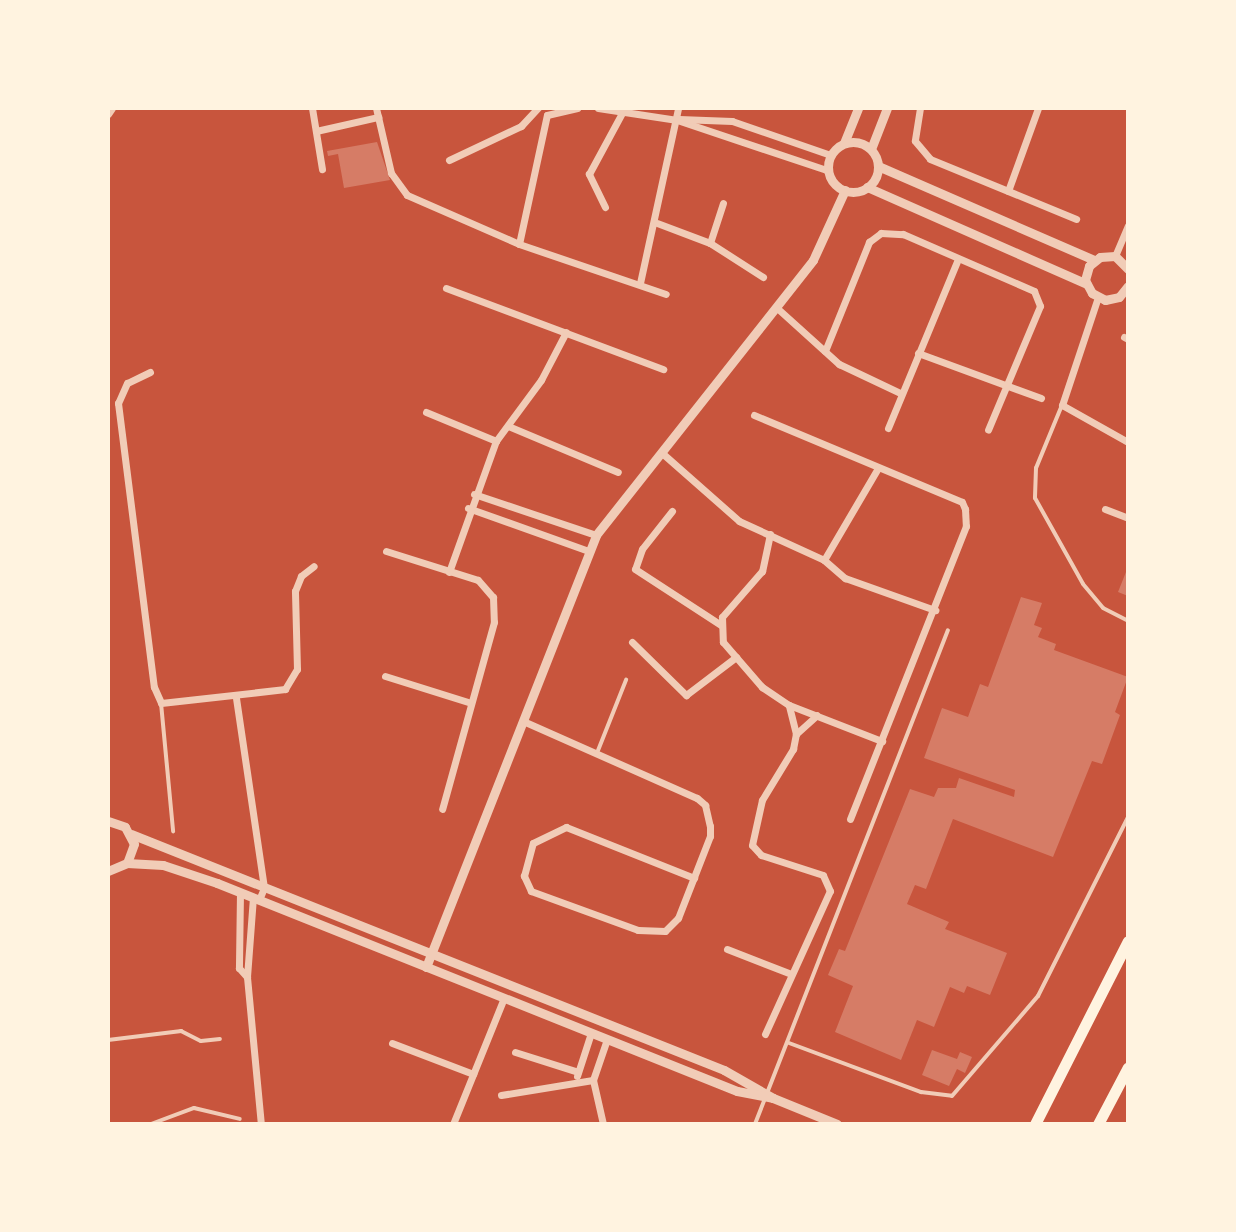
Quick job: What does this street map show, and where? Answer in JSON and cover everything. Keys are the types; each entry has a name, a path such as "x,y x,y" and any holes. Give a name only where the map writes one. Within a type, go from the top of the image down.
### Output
{"main road":[{"path":"1035,1124 1128,941"},
{"path":"1098,1124 1128,1067"},
{"path":"1027,1124 1059,1075"},
{"path":"1105,1124 1121,1081"}],"street":[{"path":"108,114 112,108"},
{"path":"312,108 322,169"},
{"path":"449,160 521,126 540,108 547,115"},
{"path":"547,115 577,108"},
{"path":"598,108 677,120 732,121 831,155"},
{"path":"640,283 657,223 678,108"},
{"path":"829,171 831,155 844,143 858,108"},
{"path":"887,108 871,149 878,166 1094,260 1115,256"},
{"path":"920,108 914,133 924,154 1076,219"},
{"path":"1008,191 1038,108"},
{"path":"605,207 589,174 623,111"},
{"path":"316,131 377,112 394,181 407,195 519,244 666,294"},
{"path":"519,244 547,115"},
{"path":"677,120 829,171 845,190"},
{"path":"844,143 871,149"},
{"path":"867,187 878,166"},
{"path":"845,190 867,187 1087,284 1098,297 1124,298 1128,286"},
{"path":"426,967 596,535 777,308 824,240 845,190"},
{"path":"710,243 723,203"},
{"path":"657,223 710,243 763,277"},
{"path":"1115,256 1128,226"},
{"path":"825,351 873,238 890,231 1034,291 1040,299 988,430"},
{"path":"1115,256 1128,269"},
{"path":"888,428 958,259"},
{"path":"1087,284 1094,260"},
{"path":"446,288 663,369"},
{"path":"1098,297 1062,405 1128,442"},
{"path":"777,308 839,364 900,393"},
{"path":"449,572 468,508 496,441 566,332"},
{"path":"918,353 1041,398"},
{"path":"150,372 127,383 118,403 154,687 161,703 278,694 295,677 295,591 301,576 314,566"},
{"path":"426,412 496,441"},
{"path":"754,415 962,502 965,509 966,526 935,610 850,819"},
{"path":"508,426 618,472"},
{"path":"662,453 732,516 824,560 845,578 935,610"},
{"path":"824,560 878,468"},
{"path":"474,494 596,535"},
{"path":"468,508 589,551"},
{"path":"1105,509 1128,518"},
{"path":"672,511 642,549 635,569 721,625"},
{"path":"770,534 762,571 721,625 723,642 762,687 789,705 882,741"},
{"path":"386,551 478,580 489,590 494,605 494,622 468,702 442,809"},
{"path":"632,642 686,695 736,657"},
{"path":"385,676 468,702"},
{"path":"236,698 264,888 256,898 247,977 261,1124"},
{"path":"789,705 796,734"},
{"path":"765,1034 830,891 829,882 761,855 751,840 762,800 787,762 796,734 817,715"},
{"path":"523,721 705,805 710,836 694,878 676,923 658,933 601,919 537,894 524,876 533,843 566,827 694,878"},
{"path":"108,821 131,834 264,888 724,1070 767,1096"},
{"path":"127,863 134,844 131,834"},
{"path":"108,871 127,863 163,865 256,898 591,1033 837,1124"},
{"path":"240,892 239,968 247,977"},
{"path":"727,949 791,974"},
{"path":"453,1124 504,998"},
{"path":"575,1083 591,1033"},
{"path":"603,1124 593,1080 607,1039"},
{"path":"392,1043 473,1074"},
{"path":"515,1052 578,1072"},
{"path":"501,1095 593,1080"}],"lane":[{"path":"1062,405 1036,468 1035,498 1094,600 1128,621"},
{"path":"755,1124 948,630"},
{"path":"597,753 626,680"},
{"path":"161,703 173,831"},
{"path":"788,1043 921,1092 952,1096 1038,996 1128,817"},
{"path":"108,1040 181,1031 201,1041 220,1039"},
{"path":"151,1124 194,1108 240,1119"}],"building":[{"path":"377,142 390,180 344,188 338,154 328,156 327,151"},
{"path":"1128,567 1128,596 1118,592"},
{"path":"1021,597 1042,603 1034,625 1042,628 1038,637 1056,644 1054,650 1128,677 1115,712 1120,715 1102,764 1092,761 1053,857 953,819 926,889 915,885 907,904 949,922 945,929 1007,953 990,995 967,986 964,993 950,987 934,1027 917,1020 901,1060 835,1032 853,986 828,975 839,949 845,951 910,789 934,797 938,788 956,788 959,778 1014,797 1015,790 924,758 942,708 968,717 980,684 988,687"},
{"path":"932,1050 957,1059 960,1052 972,1057 965,1073 957,1069 949,1086 922,1075"}]}
